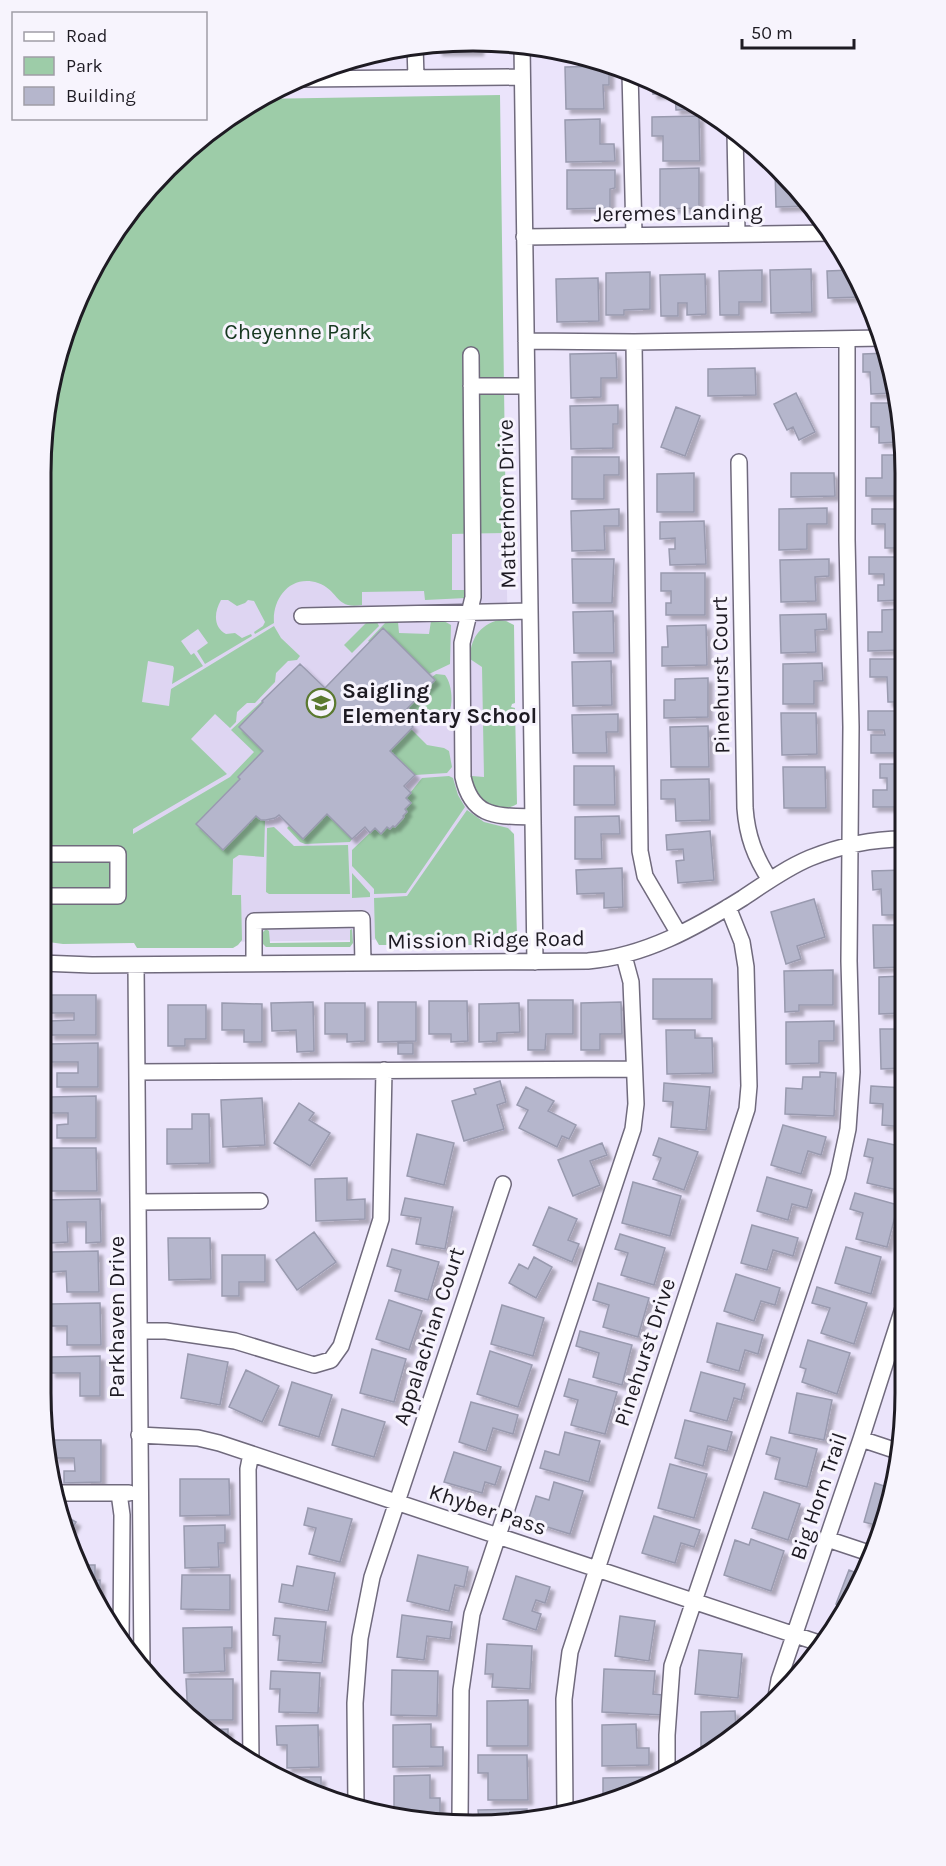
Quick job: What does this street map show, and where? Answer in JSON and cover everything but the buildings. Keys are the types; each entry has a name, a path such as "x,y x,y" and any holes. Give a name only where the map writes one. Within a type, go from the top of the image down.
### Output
{"street":[{"name":"Matterhorn Drive","path":"522,54 535,962"},
{"path":"415,55 416,78"},
{"path":"327,77 522,76"},
{"path":"630,81 634,235"},
{"path":"735,142 736,233"},
{"name":"Jeremes Landing","path":"524,237 820,233"},
{"path":"526,341 634,342 873,338"},
{"path":"667,1767 672,1666 834,1186 848,1130 852,1072 849,961 851,727 847,540 847,339"},
{"path":"634,342 640,851 645,876 678,934"},
{"path":"471,355 473,597 462,643 463,777 466,792 475,805 503,816 532,817"},
{"path":"471,386 526,386"},
{"name":"Pinehurst Court","path":"739,462 746,818 752,848 770,880"},
{"path":"302,616 530,610"},
{"name":"Mission Ridge Road","path":"51,963 136,965 535,962 588,961 624,956 678,934 807,859 850,844 895,840"},
{"path":"51,854 118,854 118,896 51,896"},
{"name":"Pinehurst Drive","path":"565,1805 564,1699 570,1652 747,1109 749,1086 746,967 742,942 728,907"},
{"path":"254,963 254,921 362,919 363,963"},
{"path":"460,1815 460,1711 462,1680 472,1614 633,1129 636,1104 631,982 624,956"},
{"name":"Parkhaven Drive","path":"136,965 142,1654"},
{"path":"137,1072 634,1069"},
{"path":"138,1331 166,1330 235,1341 314,1365 331,1360 341,1346 381,1219 384,1070"},
{"name":"Appalachian Court","path":"356,1799 355,1703 360,1638 372,1577 503,1184"},
{"path":"138,1202 260,1201"},
{"name":"Big Horn Trail","path":"778,1683 861,1439 895,1352"},
{"name":"Khyber Pass","path":"139,1435 198,1438 814,1641"},
{"path":"861,1439 891,1449"},
{"path":"250,1454 248,1469 251,1751"},
{"path":"63,1493 140,1492"},
{"path":"119,1493 122,1515 121,1626"},
{"path":"827,1539 864,1551"}],"shaded area":[{"name":"Saigling Elementary School","path":"506,533 513,938 134,943 131,572 172,539"}],"green space":[{"name":"Cheyenne Park","path":"500,95 506,533 452,534 452,590 466,590 466,598 425,600 424,591 362,592 362,605 353,606 342,602 325,586 308,581 299,582 285,590 280,597 276,605 274,623 255,634 254,632 265,622 254,601 248,600 237,606 228,600 221,600 216,619 222,631 226,634 235,633 242,638 251,634 252,636 205,664 197,651 208,643 198,629 181,641 191,655 194,653 203,666 172,684 173,666 148,661 142,702 169,706 171,689 274,626 281,638 300,656 297,660 288,661 276,673 275,682 255,703 247,703 237,712 236,722 230,728 215,714 191,739 227,774 133,829 133,834 230,777 254,752 231,730 263,702 239,727 263,751 240,779 196,824 223,850 256,816 265,821 264,857 239,855 233,859 232,895 241,895 242,940 233,948 137,948 134,943 51,942 51,473 55,418 65,364 73,337 95,286 138,216 175,175 216,138 279,99"},
{"path":"499,620 514,625 515,703 511,707 515,708 517,804 501,808 486,803 480,798 473,784 472,776 484,777 482,667 470,659 470,652 477,634 492,622"},
{"path":"431,621 444,621 451,625 450,664 429,674 368,641 386,622 398,622 399,633 429,634"},
{"path":"367,622 377,622 379,626 352,653 344,645"},
{"path":"436,674 445,675 450,686 452,700 447,719 443,723 432,724 423,721 408,707 434,680 432,677"},
{"path":"411,729 427,745 449,751 452,767 447,773 415,775 390,751"},
{"path":"449,776 453,778 458,795 465,807 406,893 374,894 374,889 352,866 352,850 375,828 381,833 387,827 390,829 395,827 404,818 405,809 411,803 406,798 422,778"},
{"path":"467,810 484,822 508,828 514,834 517,937 510,945 379,945 375,938 374,898 407,896"},
{"path":"327,814 352,839 350,842 305,844 300,842 287,828 289,826 303,839"},
{"path":"274,827 294,846 348,845 350,894 269,894 266,892 267,828"},
{"path":"352,873 370,893 370,897 352,898"},
{"path":"266,929 269,931 270,943 350,942 350,930 352,929 353,943 350,947 266,947 263,944 263,932"}],"place":[{"name":"Saigling Elementary School","path":"321,703"}]}
